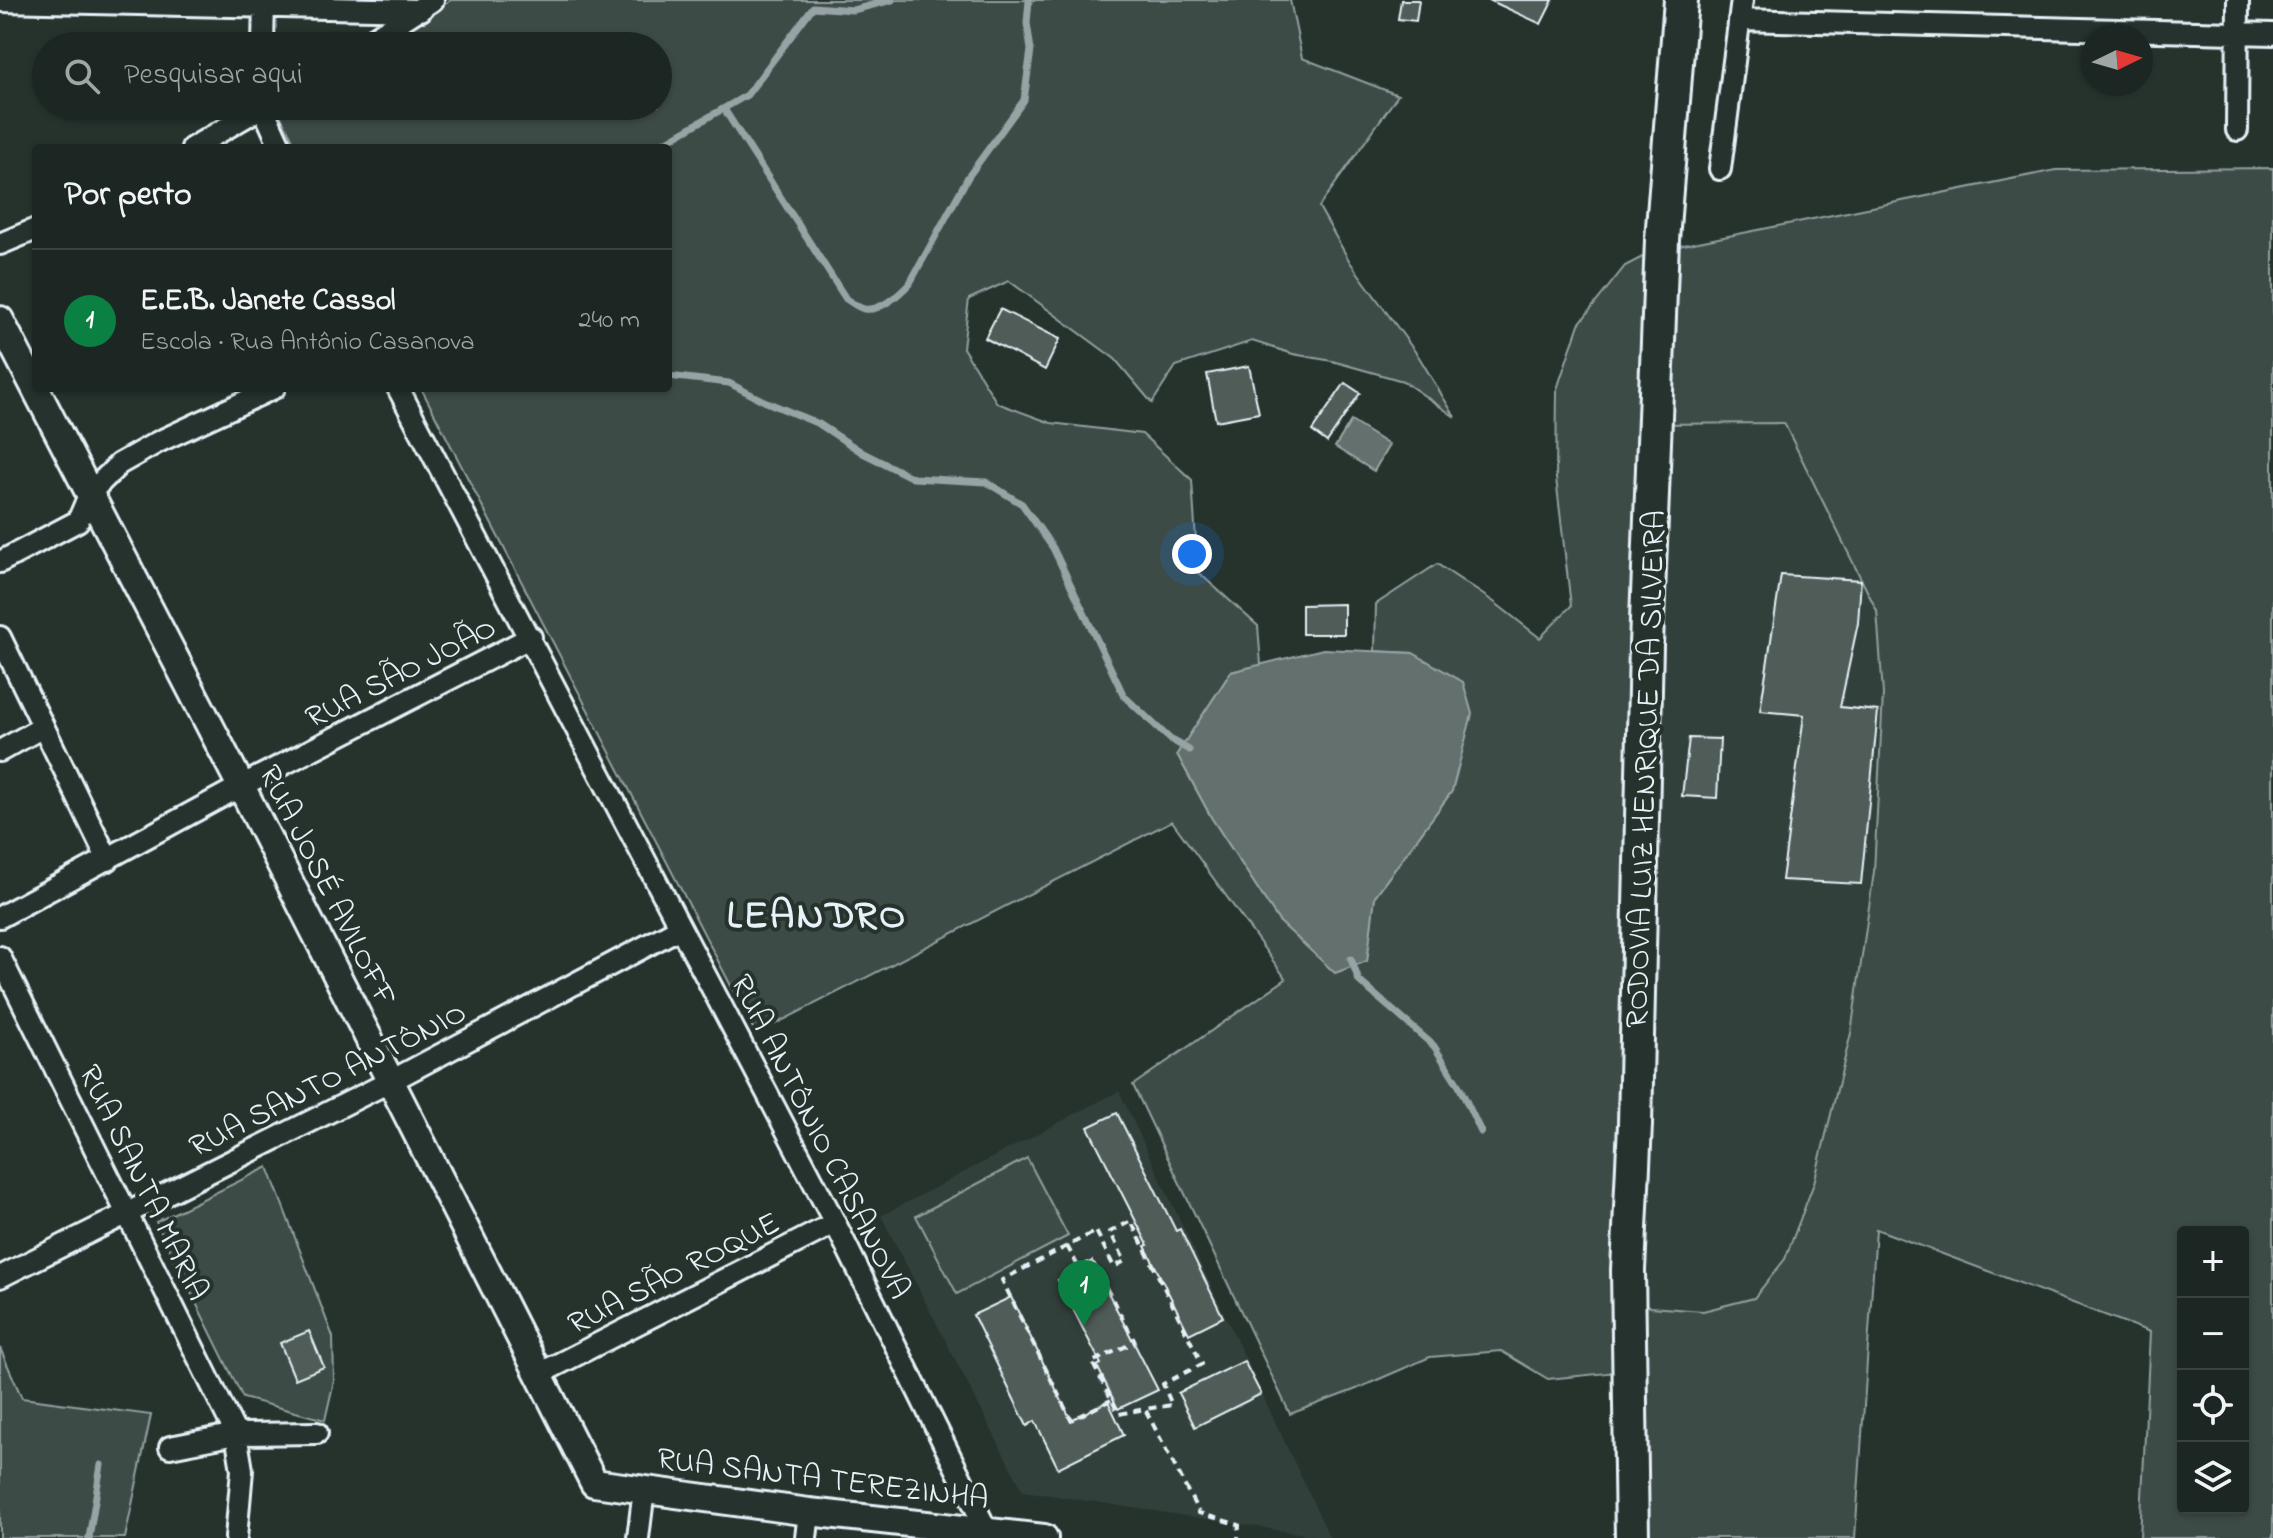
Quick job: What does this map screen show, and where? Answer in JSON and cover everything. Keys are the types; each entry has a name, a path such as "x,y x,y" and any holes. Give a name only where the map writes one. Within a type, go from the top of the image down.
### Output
{"main road":[{"name":"RODOVIA LUIZ HENRIQUE DA SILVEIRA","path":"1632,1538 1628,1270 1635,1124 1646,645 1662,240 1681,0"}],"street":[{"path":"2237,130 2238,0"},
{"path":"0,1 427,5"},
{"path":"263,32 264,4"},
{"path":"384,32 427,5"},
{"path":"1720,169 1740,10 2273,34"},
{"path":"199,144 239,120"},
{"path":"268,120 279,144"},
{"path":"0,244 32,231"},
{"name":"RUA JOSÉ AVILOFF","path":"0,320 32,382"},
{"name":"RUA JOSÉ AVILOFF","path":"37,392 594,1483"},
{"path":"0,562 78,521 90,493 119,464 158,442 265,392"},
{"name":"RUA ANTÔNIO CASANOVA","path":"400,392 835,1223 986,1534"},
{"path":"0,637 108,860"},
{"name":"RUA SÃO JOÃO","path":"0,917 241,786 531,637"},
{"path":"0,751 43,727"},
{"name":"RUA SANTO ANTÔNIO","path":"0,1277 389,1082 680,928"},
{"name":"RUA SANTA MARIA","path":"0,957 236,1434 242,1470 236,1538"},
{"name":"RUA SÃO ROQUE","path":"539,1374 835,1223"},
{"path":"170,1447 236,1434 317,1433"},
{"name":"RUA SANTA TEREZINHA","path":"594,1483 986,1534 1044,1538"},
{"path":"638,1538 644,1490"},
{"path":"806,1538 809,1512"}],"path":[{"path":"1067,1246 1079,1268 1092,1261 1135,1342 1092,1362 1119,1414 1172,1405 1163,1384 1202,1364 1131,1221 1110,1232 1125,1261 1114,1267 1096,1231 1067,1246 1002,1280 1071,1420 1111,1400"},
{"path":"1145,1409 1199,1513 1239,1525 1238,1538"}],"shaded area":[{"path":"451,0 1290,0 1302,58 1398,95 1319,207 1350,262 1419,357 1455,417 1403,381 1252,341 1176,366 1152,403 1115,359 1009,281 969,299 963,348 997,403 1051,423 1142,434 1192,480 1198,572 1258,626 1261,665 1231,672 1177,754 1211,817 1279,921 1367,961 1375,896 1452,791 1413,653 1375,651 1376,604 1437,564 1540,638 1571,606 1556,478 1557,389 1579,324 1625,266 1654,251 2056,170 2273,168 2273,1538 2140,1538 2150,1332 1876,1229 1855,1538 1617,1538 1617,1372 1548,1379 1501,1351 1430,1357 1290,1414 1133,1085 1286,979 1172,821 756,1034 423,392 672,392 672,144 295,144 283,120 672,120 672,32 400,32","holes":["1784,423 1877,611 1883,694 1874,872 1851,1033 1814,1183 1785,1259 1754,1298 1703,1311 1650,1307 1617,1291 1645,424"]},
{"path":"1351,421 1389,445 1374,471 1335,447"},
{"path":"1783,422 1877,612 1883,694 1874,872 1851,1033 1814,1183 1785,1259 1754,1298 1703,1311 1650,1307 1617,1291 1645,424"},
{"path":"1323,649 1413,653 1463,682 1472,714 1452,791 1375,896 1367,961 1335,973 1279,921 1211,817 1177,754 1231,672"},
{"path":"1119,1091 1330,1538 1023,1491 881,1216"},
{"path":"1027,1158 1068,1236 957,1294 916,1216"},
{"path":"268,1167 333,1337 334,1381 325,1420 243,1398 156,1222"},
{"path":"0,1348 22,1398 151,1415 125,1538 0,1538"}],"building":[{"path":"1401,0 1419,0 1416,21 1398,19"},
{"path":"1489,0 1553,0 1541,24"},
{"path":"1000,309 1060,339 1045,370 985,338"},
{"path":"1249,366 1259,413 1216,421 1207,374"},
{"path":"1345,383 1360,393 1327,442 1312,431"},
{"path":"1781,575 1861,580 1858,623 1840,707 1878,711 1861,884 1782,880 1804,715 1760,711"},
{"path":"1344,604 1344,634 1302,634 1302,605"},
{"path":"1689,738 1720,739 1717,798 1682,796"},
{"path":"1117,1113 1176,1231 1180,1229 1223,1317 1189,1334 1088,1127"},
{"path":"1092,1261 1158,1390 1118,1409 1097,1366 1101,1364 1058,1280"},
{"path":"1011,1297 1071,1420 1108,1401 1124,1435 1058,1468 1035,1421 1027,1426 973,1315"},
{"path":"309,1331 324,1367 295,1379 280,1343"},
{"path":"1244,1361 1261,1394 1195,1427 1178,1393"}],"waterway":[{"path":"662,144 747,95 813,7 853,10 892,0"},
{"path":"724,109 846,299 862,308 877,308 910,283 968,177 1024,100 1031,50 1027,23 1029,0"},
{"path":"672,376 729,383 819,424 863,453 913,478 986,482 1022,504 1053,548 1124,696 1170,739 1189,750"},
{"path":"1351,959 1359,981 1434,1046 1459,1086 1481,1132"},
{"path":"89,1538 101,1465"}],"place":[{"name":"E.E.B. Janete Cassol","path":"1084,1326"}],"district":[{"name":"LEANDRO","path":"817,913"}]}
